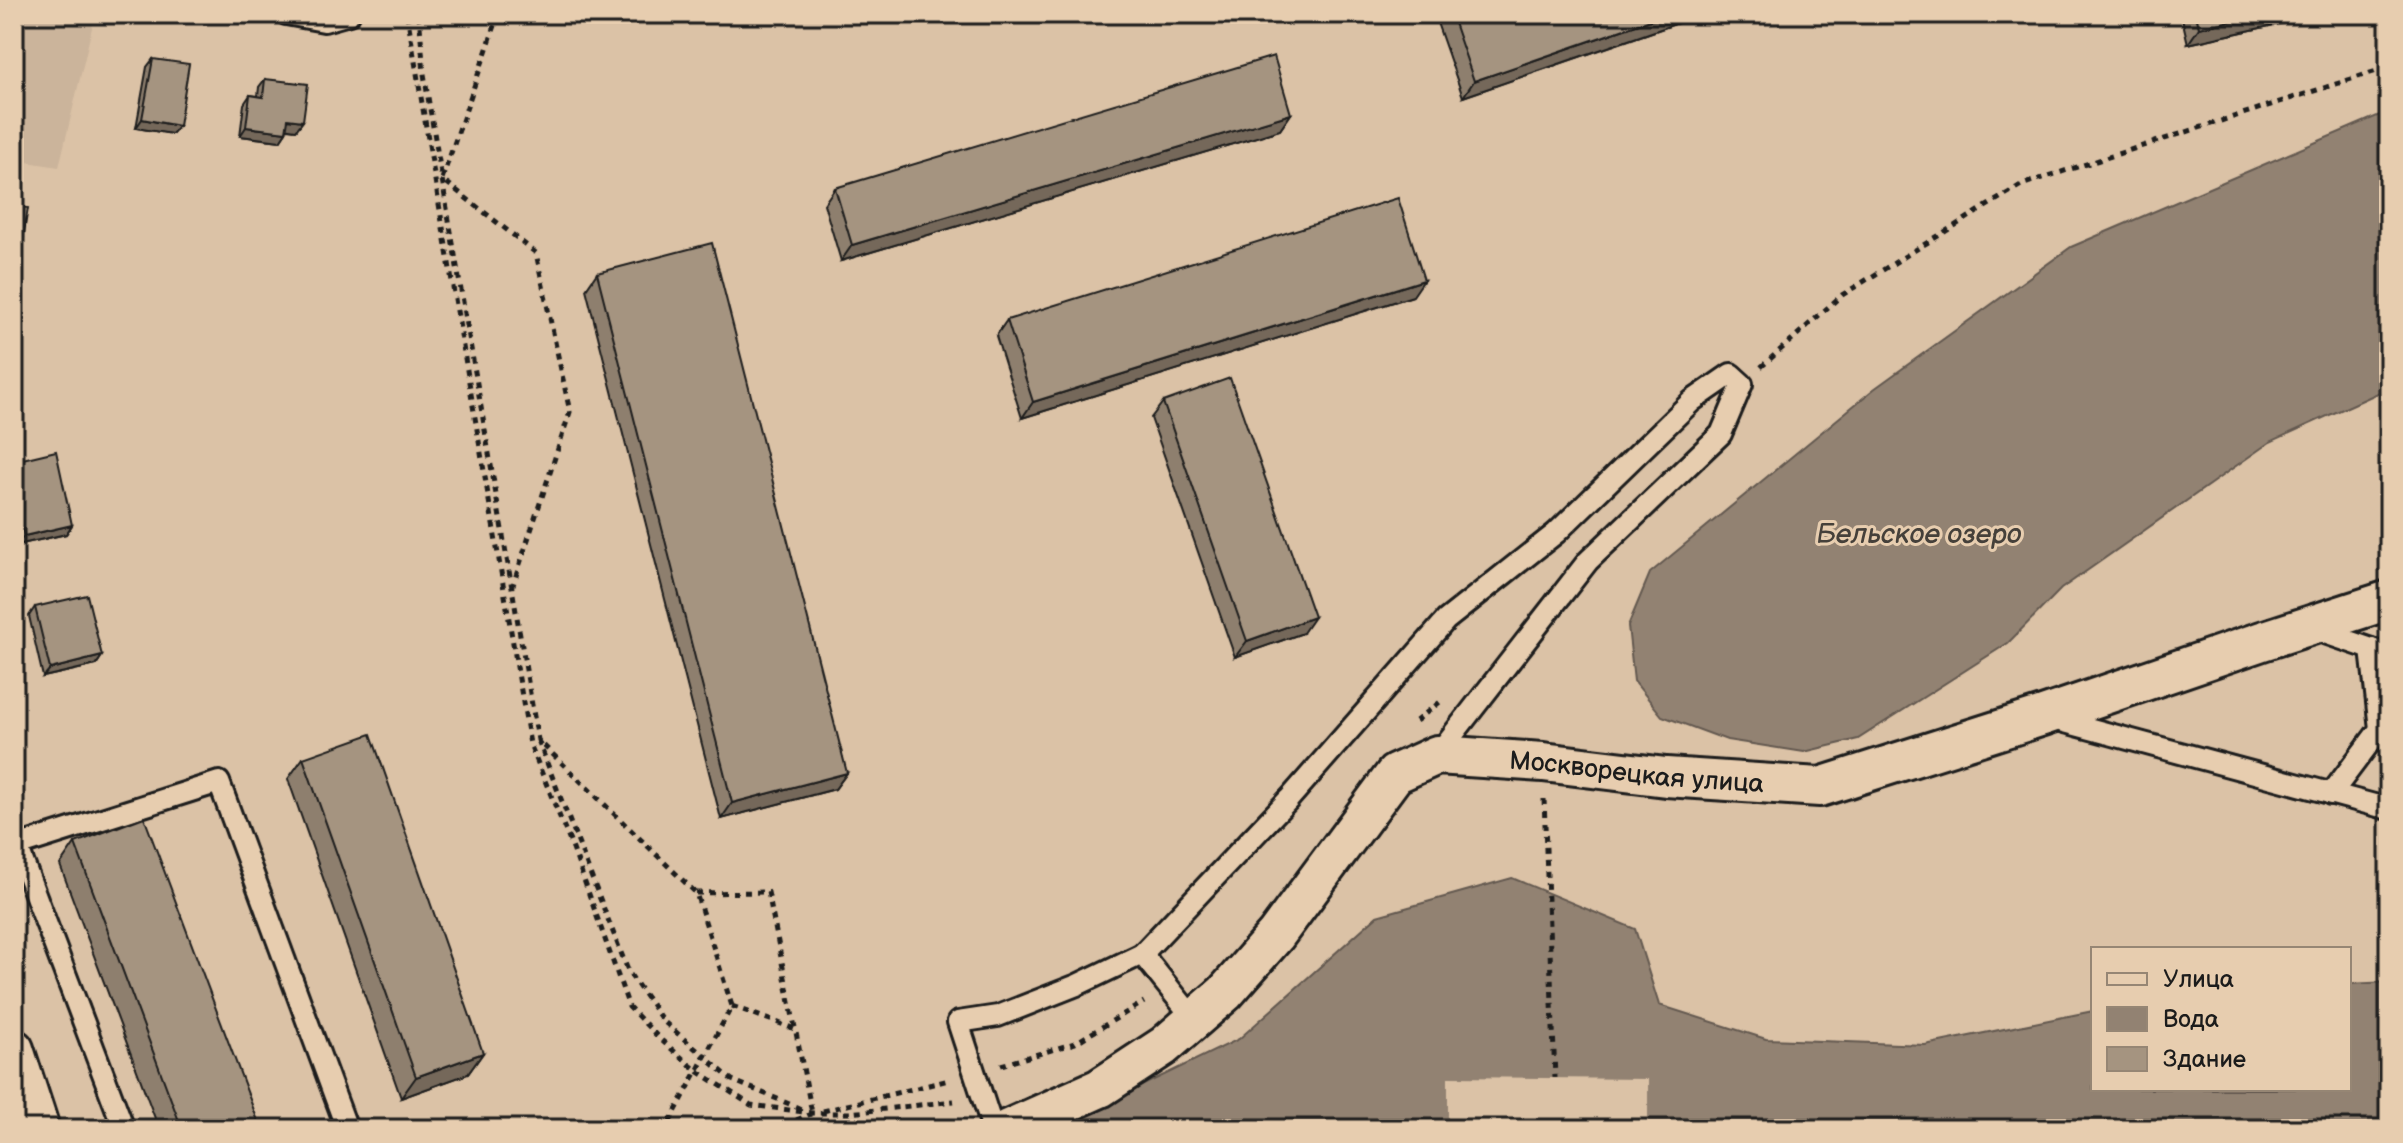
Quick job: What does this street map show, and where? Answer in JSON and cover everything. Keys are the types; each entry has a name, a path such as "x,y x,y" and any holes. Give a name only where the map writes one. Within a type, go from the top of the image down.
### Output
{"street":[{"name":"Москворецкая улица","path":"1008,1129 1100,1088 1164,1046 1225,993 1276,935 1395,774 1437,755 1543,762 1666,777 1820,787 2389,600"},
{"path":"14,1049 40,1129"}],"lane":[{"path":"286,14 324,21 349,14"},
{"path":"993,1129 958,1022 998,1016 1077,985 1142,954 1289,799 1446,620 1556,533 1692,401 1731,374 1742,384 1721,434 1588,561 1437,755"},
{"path":"2305,626 2380,652 2380,729 2331,794"},
{"path":"2043,716 2389,809"},
{"path":"124,1129 15,847 219,782 347,1129"},
{"path":"1142,954 1194,1019"}],"path":[{"path":"407,14 530,744 573,849 629,1007 696,1070 751,1105 812,1113"},
{"path":"419,14 424,74 538,740 629,973 663,1021 732,1080 812,1113"},
{"path":"442,179 499,14"},
{"path":"1742,384 1842,295 2021,185 2389,67"},
{"path":"442,179 536,253 570,412 512,587"},
{"path":"1416,721 1440,702"},
{"path":"538,740 696,893 732,1006 666,1129"},
{"path":"1543,762 1555,1078"},
{"path":"696,893 768,892 812,1113"},
{"path":"774,1129 812,1113 974,1073 1075,1043 1168,988"},
{"path":"732,1006 796,1029"}],"shaded area":[{"path":"14,14 71,14 94,19 59,167 14,160"}],"water":[{"name":"Бельское озеро","path":"2389,111 2389,388 2270,442 2061,589 2008,643 1858,739 1804,752 1727,740 1662,716 1634,681 1628,626 1650,573 1874,389 2071,247"},
{"path":"1512,878 1635,929 1659,1005 1766,1039 1925,1045 2091,1011 2091,1091 2351,1091 2351,984 2389,982 2389,1129 1052,1129 1239,1039 1377,916"}],"pier":[{"path":"1448,1077 1648,1079 1648,1129 1448,1129"}],"building":[{"path":"1451,14 1668,14 1474,81"},
{"path":"2196,14 2263,14 2199,28"},
{"path":"14,23 22,24 14,73"},
{"path":"1274,56 1291,114 852,245 835,188"},
{"path":"153,59 189,64 179,126 142,119"},
{"path":"265,79 308,84 303,121 288,119 286,132 246,127 250,95 263,97"},
{"path":"1398,198 1424,280 1033,402 1007,320"},
{"path":"14,206 28,208 23,238 14,236"},
{"path":"712,243 847,773 732,803 597,273"},
{"path":"1230,378 1314,617 1247,641 1163,402"},
{"path":"56,451 72,525 24,536 14,493 14,461"},
{"path":"87,595 102,656 50,669 35,607"},
{"path":"371,734 483,1053 416,1077 303,758"},
{"path":"144,817 261,1129 182,1129 75,843"}]}
